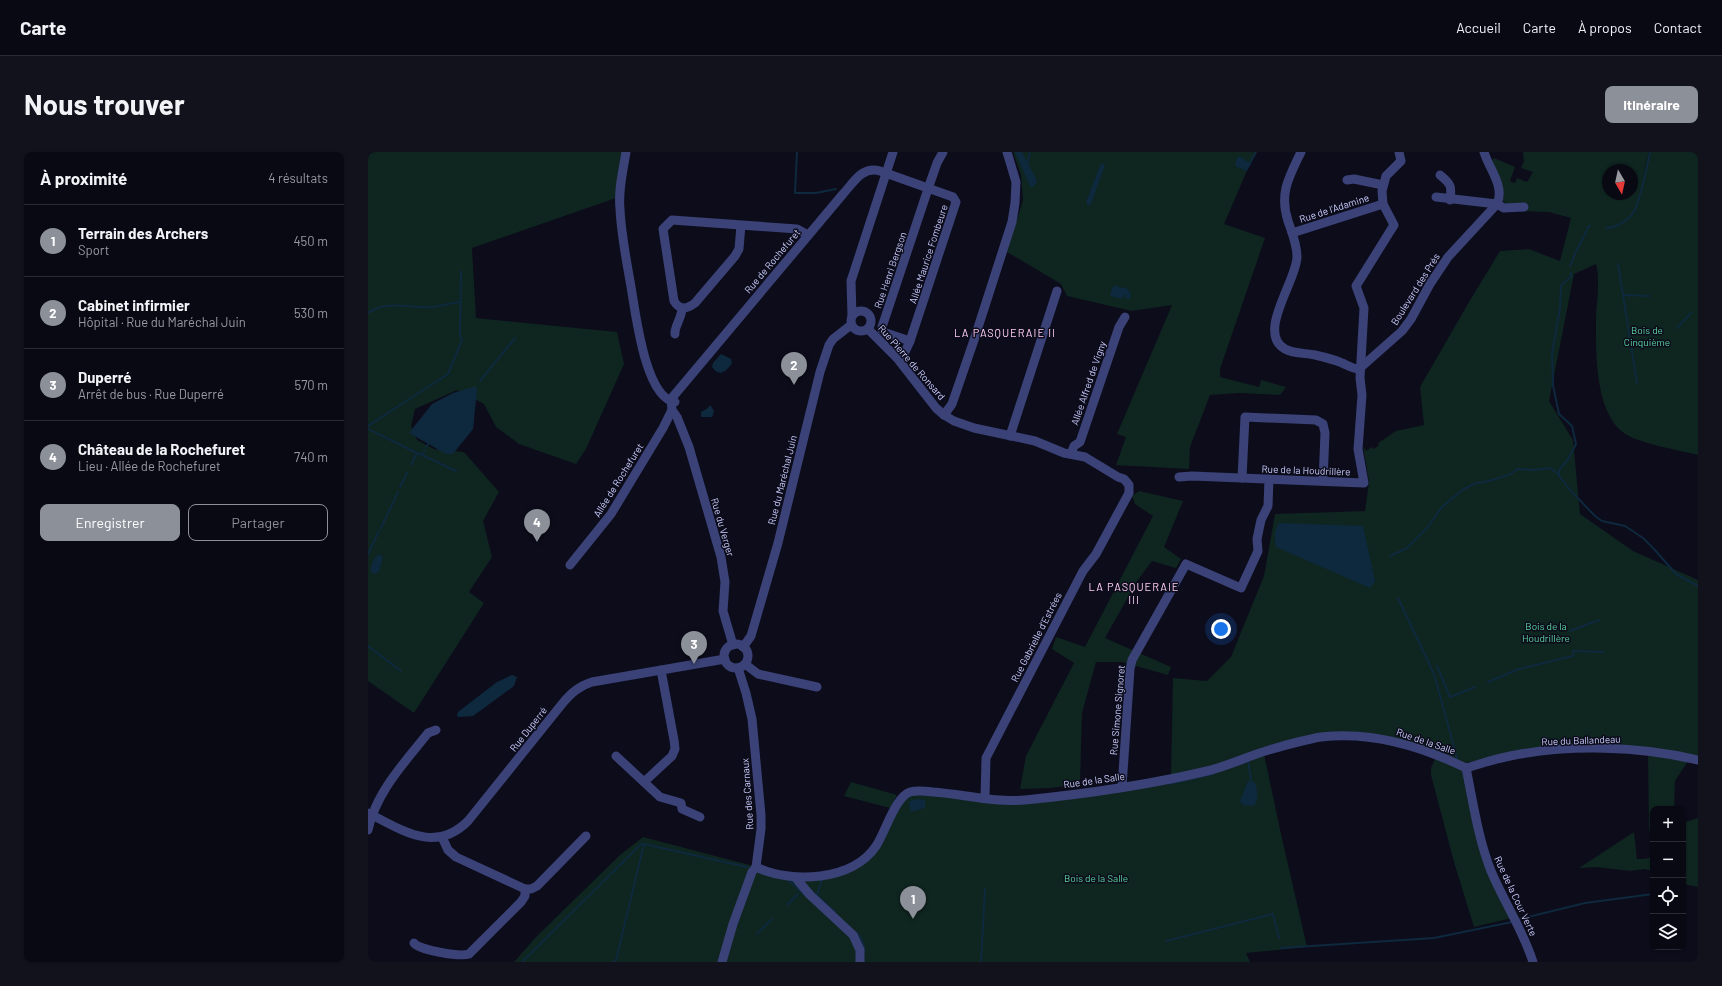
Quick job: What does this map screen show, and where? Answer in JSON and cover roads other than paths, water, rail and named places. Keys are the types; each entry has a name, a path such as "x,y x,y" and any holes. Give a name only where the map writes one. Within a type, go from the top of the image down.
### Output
{"street":[{"name":"Rue du Verger","path":"626,152 620,186 620,210 642,346 652,378 660,392 674,407 689,448 721,557 725,582 723,611 733,645"},
{"path":"854,317 867,313 871,318 871,324 868,329 865,331 858,331 854,329 850,286 893,152"},
{"path":"928,188 937,163 943,152"},
{"path":"944,415 952,404 1012,222 1016,191 1015,174 1006,152"},
{"path":"1301,152 1289,178 1284,195 1285,210 1296,249 1296,264 1275,324 1276,339 1282,347 1287,350 1332,359 1356,369 1361,368 1364,308 1356,286 1393,229 1394,223 1383,204 1383,185 1389,172 1401,161 1398,152"},
{"path":"1484,152 1499,188 1500,198 1497,204"},
{"name":"Rue de Rochefuret","path":"674,407 672,395 862,172 873,169 886,174"},
{"name":"Allée Maurice Fombeure","path":"886,174 928,188 956,200 956,205 910,341 904,354 897,358"},
{"path":"1440,175 1452,188 1450,200"},
{"path":"1347,180 1354,178 1383,185"},
{"name":"Rue Henri Bergson","path":"910,341 886,333 882,330 882,327 928,188"},
{"path":"1436,197 1450,200 1497,204 1504,208 1524,207"},
{"name":"Rue de l'Adamine","path":"1292,233 1383,204"},
{"name":"Boulevard des Prés","path":"1361,368 1369,358 1402,331 1411,319 1430,284 1448,257 1497,204"},
{"path":"741,225 739,249 735,256 695,303 689,308 677,306 674,301 663,229 672,220 797,229 808,235"},
{"path":"1010,436 1056,291"},
{"path":"675,334 674,330 682,315 682,308"},
{"name":"Rue du Maréchal Juin","path":"744,647 751,636 778,543 813,395 827,352 833,339 854,317"},
{"name":"Allée Alfred de Vigny","path":"1071,454 1074,446 1080,442 1119,327 1125,317"},
{"name":"Rue Pierre de Ronsard","path":"868,329 897,358 936,408 944,415 954,421 974,428 1035,441 1064,453 1080,456 1093,461 1124,480 1129,485 1129,493"},
{"name":"Rue de la Houdrillère","path":"1179,477 1192,476 1364,483 1358,449 1362,395 1360,378 1361,368"},
{"name":"Allée de Rochefuret","path":"570,565 611,514 666,422 670,419 674,407"},
{"path":"1242,478 1246,417 1316,420 1323,424 1325,433 1323,481"},
{"path":"1080,442 1082,449 1080,456"},
{"name":"Rue Simone Signoret","path":"1122,787 1130,668 1132,660 1186,564 1241,588 1258,551 1257,539 1261,520 1268,506 1269,479"},
{"name":"Rue Gabrielle d’Estrées","path":"986,798 986,758 1083,571 1096,554 1129,493"},
{"path":"742,666 748,654 744,647 733,645 727,649 725,659 730,666 742,666 758,674 817,687"},
{"name":"Rue Duperré","path":"370,814 420,837 432,839 442,837 456,831 468,821 562,704 582,685 725,659"},
{"name":"Rue des Carnaux","path":"722,962 733,924 752,872 756,867 761,829 752,719 742,666"},
{"path":"644,782 664,765 675,750 661,670"},
{"path":"368,830 370,814 399,770 428,733 436,730"},
{"name":"Rue de la Salle","path":"756,867 774,873 795,877 814,877 835,873 853,867 867,857 876,846 900,800 908,792 941,792 986,798 1022,800 1122,787 1209,771 1238,760 1306,740 1338,736 1385,739 1450,760 1466,768"},
{"name":"Rue du Ballandeau","path":"1466,768 1510,756 1557,750 1631,749 1698,760"},
{"path":"616,756 660,797 681,803 682,809 700,817"},
{"name":"Rue de la Cour Verte","path":"1466,768 1485,856 1498,886 1522,933 1533,962"},
{"path":"442,837 448,850 460,860 525,889 531,889 537,886 586,836"},
{"path":"795,877 810,895 853,935 860,950 860,962"},
{"path":"414,943 417,947 425,949 462,955 469,954 522,902 525,896 525,889"}],"water":[{"path":"1015,152 1022,152 1036,179 1037,182 1032,188 1030,186"},
{"path":"1239,156 1251,164 1247,171 1235,166 1236,160"},
{"path":"1103,163 1105,165 1091,204 1088,206 1086,202 1100,166"},
{"path":"1114,285 1121,288 1126,287 1131,294 1130,299 1126,299 1126,294 1122,299 1111,296 1110,294"},
{"path":"721,354 731,359 732,363 728,369 720,373 712,367 713,363"},
{"path":"476,387 477,390 473,429 453,454 446,454 409,433 432,404 453,393"},
{"path":"711,406 714,411 712,417 701,417 701,412"},
{"path":"1279,523 1363,526 1375,581 1370,588 1276,547 1275,534"},
{"path":"379,554 383,557 379,572 374,574 371,572 372,564 374,559"},
{"path":"512,675 517,677 514,686 473,716 458,717 458,712 497,682"},
{"path":"1248,781 1254,782 1256,787 1257,797 1254,806 1243,805 1240,801"},
{"path":"917,799 925,800 925,808 911,812 909,803 910,801"}],"waterway":[{"path":"797,152 795,193 816,193 836,189"},
{"path":"1027,164 1030,152"},
{"path":"1250,163 1256,152"},
{"path":"1606,228 1621,224 1628,219 1636,208 1641,193 1650,152"},
{"path":"1570,266 1576,251 1588,227 1590,226"},
{"path":"1618,264 1637,383"},
{"path":"368,426 448,374 462,340 460,335 461,271"},
{"path":"1571,273 1571,277 1561,285 1560,308 1552,353 1553,385 1559,414 1572,426 1576,444 1567,461 1559,470 1559,476 1595,516 1602,521 1625,526 1643,538 1676,574 1698,586"},
{"path":"1624,295 1649,296"},
{"path":"368,313 383,306 391,305 432,307 460,302"},
{"path":"1677,328 1691,313"},
{"path":"480,381 515,338"},
{"path":"368,429 417,453"},
{"path":"426,447 429,443"},
{"path":"411,465 417,453 422,455 425,450"},
{"path":"422,455 456,471"},
{"path":"1390,556 1407,548 1428,527 1441,508 1462,490 1476,483 1509,475 1518,469 1534,470 1550,468 1558,474"},
{"path":"400,487 407,473"},
{"path":"381,528 398,492"},
{"path":"368,554 379,531"},
{"path":"1398,598 1434,674 1457,758"},
{"path":"1570,631 1599,620"},
{"path":"368,646 401,671"},
{"path":"1488,682 1519,669 1573,656 1573,651 1604,652"},
{"path":"1437,666 1450,697 1475,687"},
{"path":"1248,760 1251,781"},
{"path":"1169,784 1213,774"},
{"path":"522,962 641,844 747,867"},
{"path":"613,962 616,960 644,844"},
{"path":"817,895 822,879"},
{"path":"788,880 805,895"},
{"path":"981,962 985,889"},
{"path":"812,891 835,912"},
{"path":"787,905 798,894"},
{"path":"1520,919 1585,903 1650,894"},
{"path":"1166,941 1273,914 1279,938"},
{"path":"757,934 772,919"},
{"path":"1281,948 1434,938 1512,922"},
{"path":"856,932 862,940 864,951"}],"place":[{"name":"Cabinet infirmier","path":"794,385"},
{"name":"Château de la Rochefuret","path":"537,542"},
{"name":"Duperré","path":"694,664"},
{"name":"Terrain des Archers","path":"913,919"}],"district":[{"name":"LA PASQUERAIE II","path":"1005,332"},
{"name":"LA PASQUERAIE III","path":"1134,592"}],"park label":[{"name":"Bois de Cinquième","path":"1647,336"},
{"name":"Bois de la Houdrillère","path":"1546,632"},
{"name":"Bois de la Salle","path":"1096,878"}]}
